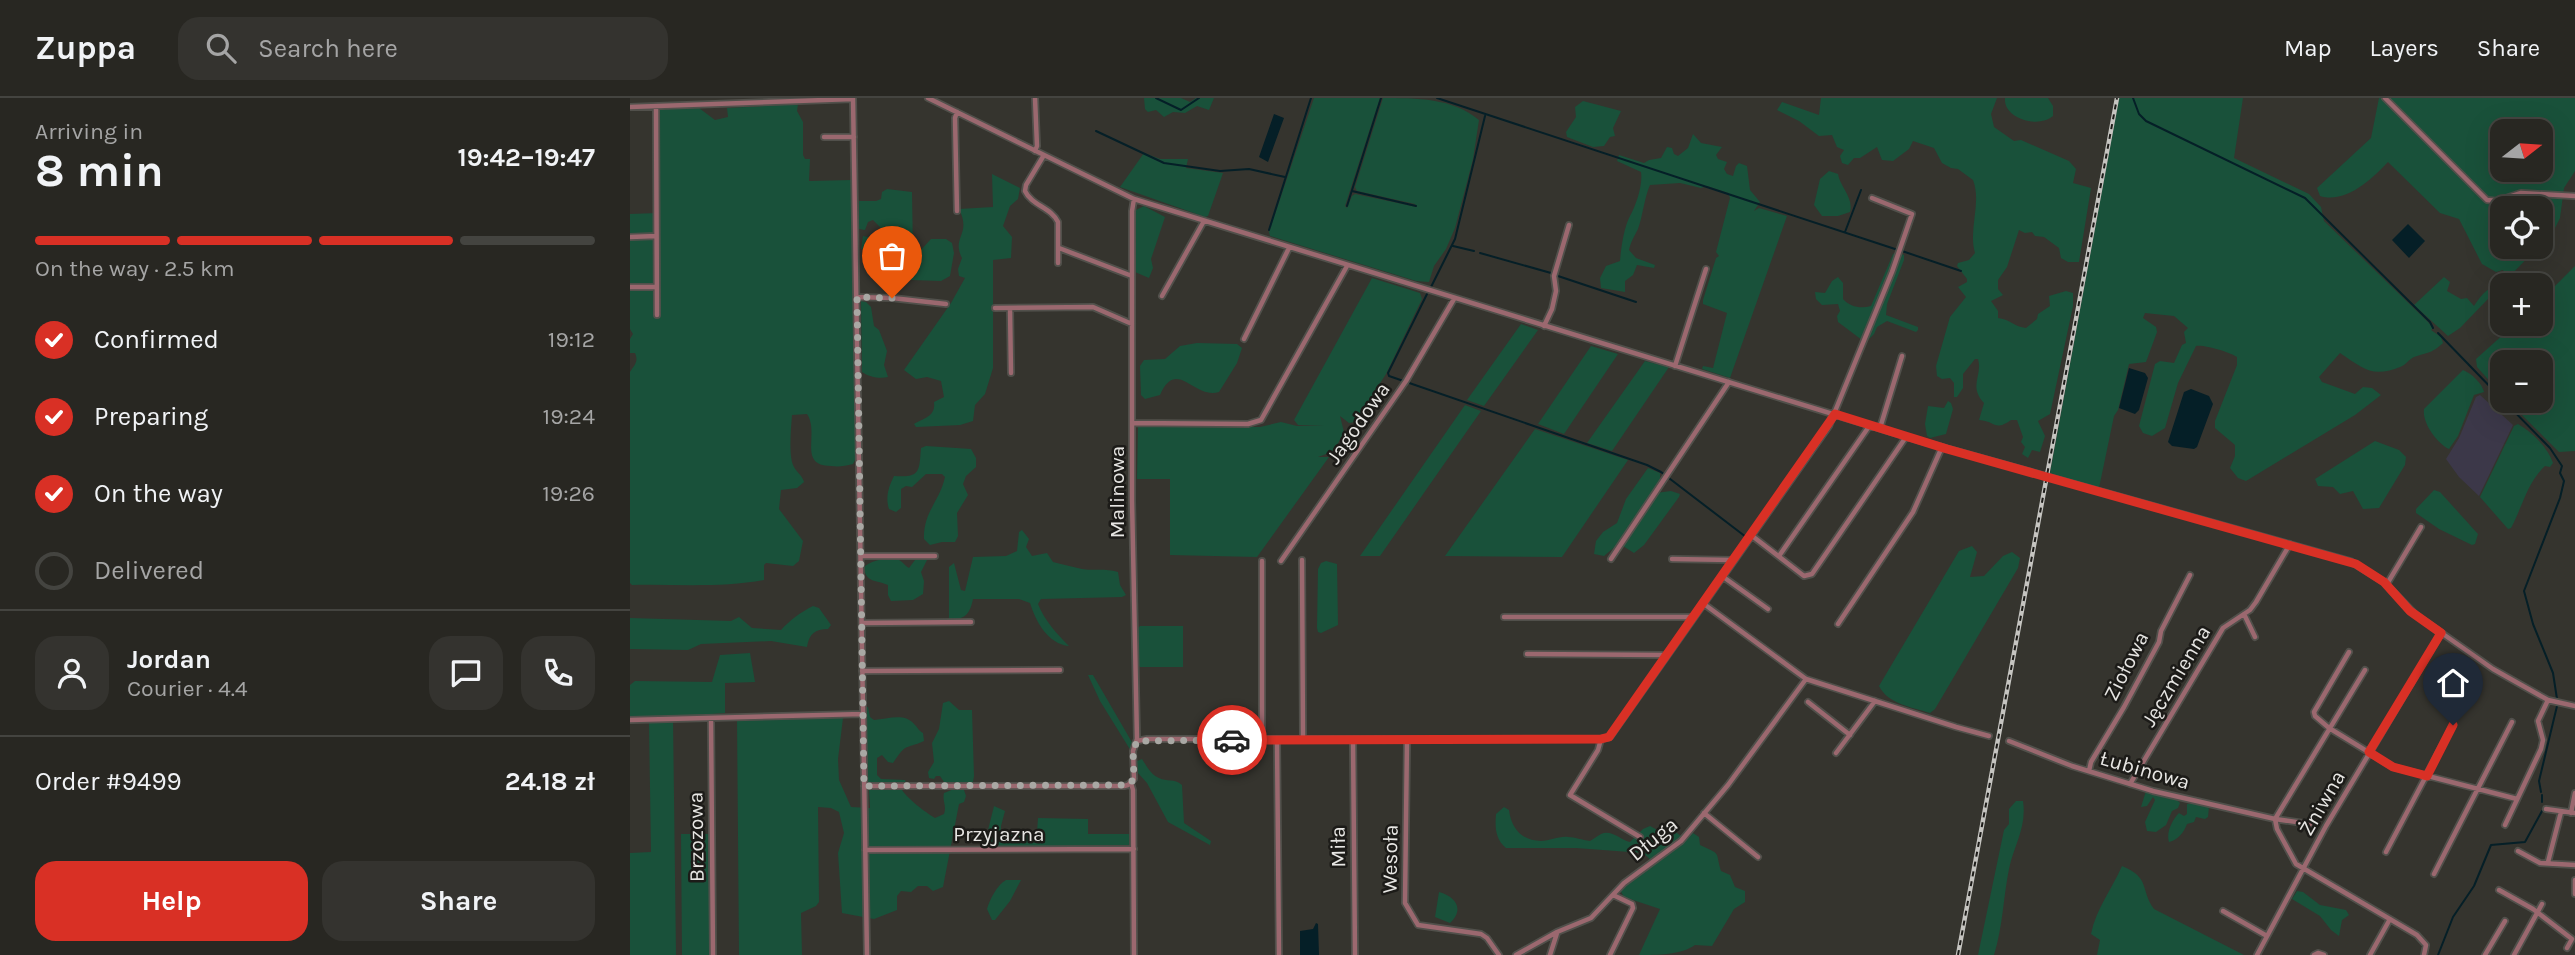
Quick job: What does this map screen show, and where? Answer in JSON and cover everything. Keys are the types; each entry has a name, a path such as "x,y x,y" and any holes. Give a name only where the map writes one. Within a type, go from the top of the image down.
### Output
{"street":[{"path":"630,107 853,98 867,955"},
{"path":"928,98 1134,199 1906,437 2356,564 2387,584 2410,611 2502,675 2548,700 2575,706"},
{"path":"1035,98 1035,151"},
{"path":"2385,98 2487,200 2497,201 2521,193 2575,196"},
{"path":"656,107 656,315"},
{"path":"957,112 957,211"},
{"path":"824,137 854,137"},
{"path":"1044,155 1025,191 1032,201 1056,216 1058,263"},
{"path":"1137,741 1601,739 1613,734 1835,414 1897,260 1912,214 1872,198"},
{"name":"Malinowa","path":"1134,199 1132,324 1137,741 1133,751 1134,779 1131,783 1134,955"},
{"path":"1162,296 1205,221"},
{"path":"1544,326 1552,309 1556,291 1554,276 1569,225"},
{"path":"630,237 656,236"},
{"path":"1059,248 1132,275"},
{"path":"1244,339 1289,248"},
{"path":"1133,424 1248,425 1261,420 1347,266"},
{"path":"1675,366 1706,269"},
{"path":"630,287 656,287"},
{"path":"857,297 946,304"},
{"name":"Jagodowa","path":"1281,561 1406,381 1454,299"},
{"path":"995,308 1093,307 1132,324"},
{"path":"1010,308 1011,373"},
{"path":"1880,428 1902,356"},
{"path":"1611,559 1729,382"},
{"path":"1779,556 1870,425"},
{"path":"1751,535 1804,576 1812,574 1906,437"},
{"path":"1838,624 1913,512 1944,448"},
{"path":"2387,584 2421,527"},
{"name":"Jęczmienna","path":"2130,784 2222,628 2250,610 2264,592 2290,544"},
{"path":"861,556 935,556"},
{"path":"1672,559 1734,561"},
{"path":"1302,560 1303,740"},
{"path":"1262,561 1262,740"},
{"name":"Ziołowa","path":"2089,771 2091,762 2159,642 2161,631 2190,575"},
{"path":"1722,576 1768,609"},
{"path":"1704,604 1806,679 1989,736"},
{"path":"2244,614 2255,637"},
{"path":"1504,617 1694,617"},
{"path":"862,623 971,622"},
{"name":"Żniwna","path":"2257,955 2302,869 2441,633"},
{"path":"2349,652 2314,712 2329,729 2393,767 2517,799"},
{"path":"1527,654 1666,657"},
{"path":"862,671 1060,670"},
{"path":"2365,670 2275,819 2277,829 2294,862 2302,869 2423,940 2426,945 2425,954"},
{"name":"Długa","path":"1516,955 1557,932 1591,918 1637,872 1674,847 1769,731 1806,679"},
{"path":"2505,825 2542,749 2543,740 2538,721 2548,700"},
{"path":"1836,753 1875,701"},
{"path":"1808,702 1850,734"},
{"path":"630,720 863,714"},
{"name":"Brzozowa","path":"711,718 713,955"},
{"path":"2434,874 2512,722"},
{"path":"2386,852 2453,725"},
{"name":"Miła","path":"1353,739 1355,955"},
{"path":"1601,739 1598,750 1570,795 1640,836"},
{"path":"1278,740 1279,955"},
{"name":"Wesoła","path":"1407,740 1405,903 1418,925 1481,934 1488,938 1499,955"},
{"name":"Łubinowa","path":"2009,741 2130,784 2275,819 2310,824"},
{"path":"864,786 1124,786 1131,783"},
{"path":"2546,809 2573,813 2575,793"},
{"path":"2548,862 2561,812"},
{"path":"1704,813 1758,858"},
{"name":"Przyjazna","path":"865,850 1133,849"},
{"path":"2518,851 2537,862 2575,865"},
{"path":"2575,880 2575,894"},
{"path":"2499,890 2538,913 2572,939 2567,947"},
{"path":"1610,955 1633,908 1632,904 1613,894"},
{"path":"2514,955 2542,905"},
{"path":"2223,911 2267,936"},
{"path":"2370,955 2390,919"},
{"path":"2485,955 2505,921"},
{"path":"1550,955 1557,932"},
{"path":"2314,955 2325,955"}],"shaded area":[{"path":"2480,395 2490,404 2490,413 2500,413 2513,425 2479,496 2459,477 2446,459 2459,438 2476,397"}],"green space":[{"path":"1144,98 1181,98 1190,102 1196,98 1214,98 1209,110 1197,106 1185,113 1173,112 1164,117 1156,110 1148,112"},
{"path":"1314,98 1380,98 1345,206 1347,208 1355,194 1417,207 1415,204 1357,191 1355,187 1383,98 1446,103 1479,120 1473,159 1455,228 1446,249 1434,266 1429,282 1416,281 1270,236 1269,232"},
{"path":"1821,98 1997,98 1991,114 1994,127 2014,141 2021,140 2069,161 2076,169 2073,183 2091,188 2079,262 2068,262 2061,258 2059,248 2044,237 2019,230 2007,267 1998,280 1998,289 2003,295 1991,301 1998,311 1998,318 2026,328 2037,319 2038,314 2050,306 2049,296 2066,291 2073,293 2073,306 2050,414 2038,421 2045,436 2040,452 2032,450 2028,458 2022,454 2025,447 2021,442 2023,437 2017,420 1998,426 1979,420 1984,403 1976,386 1978,359 1975,359 1963,374 1963,388 1957,397 1954,397 1954,383 1950,378 1942,379 1937,376 1936,366 1950,317 1966,297 1958,287 1967,282 1967,279 1957,266 1958,263 1969,260 1975,253 1973,235 1976,198 1973,180 1958,169 1942,163 1934,148 1913,141 1909,149 1893,161 1882,160 1877,147 1860,158 1854,158 1848,165 1842,163 1840,156 1844,150 1837,147 1832,135 1819,136 1799,121 1777,110 1782,102 1819,115"},
{"path":"2005,98 2048,98 2053,106 2053,116 2047,120 2031,121 2015,116 2006,105"},
{"path":"2119,98 2243,98 2234,158 2309,194 2321,207 2324,221 2428,322 2433,328 2431,330 2441,337 2443,343 2402,366 2382,372 2368,370 2340,353 2319,377 2322,382 2355,394 2363,387 2372,388 2381,395 2355,415 2246,481 2238,478 2230,468 2235,456 2235,445 2215,428 2215,421 2237,365 2237,357 2234,355 2210,347 2196,346 2178,383 2165,428 2152,436 2143,433 2139,426 2155,364 2160,361 2174,363 2182,345 2186,343 2184,332 2188,328 2174,316 2145,313 2143,318 2156,327 2157,332 2146,362 2129,364 2118,410 2114,416 2099,488 2050,473"},
{"path":"2379,98 2575,98 2575,171 2564,188 2560,218 2553,232 2553,196 2490,196 2490,259 2526,259 2513,273 2504,273 2503,270 2496,272 2482,264 2459,219 2440,213 2388,162 2374,176 2349,193 2330,198 2320,196 2317,188 2371,138"},
{"path":"1583,101 1621,111 1613,128 1615,136 1610,137 1604,146 1593,147 1567,137 1566,132 1576,117 1575,107"},
{"path":"798,104 797,111 803,122 803,155 805,159 810,159 809,181 852,180 856,458 853,464 839,466 821,465 815,461 807,414 792,415 792,462 804,482 797,488 781,490 779,509 803,541 799,561 793,566 766,563 764,580 715,585 632,585 630,372 636,359 635,353 630,353 630,339 633,334 630,329 630,214 658,213 658,113 660,109 699,108 715,120 728,117 727,108"},
{"path":"1693,134 1701,143 1722,147 1716,155 1718,159 1727,162 1724,169 1727,174 1733,176 1739,163 1747,166 1750,190 1760,202 1754,211 1759,208 1787,216 1730,378 1702,369 1703,366 1713,368 1727,313 1703,304 1703,300 1716,258 1719,256 1716,252 1730,198 1728,193 1707,186 1701,188 1680,183 1650,185 1638,229 1629,250 1636,258 1655,265 1654,268 1637,265 1633,275 1625,281 1625,292 1601,288 1600,278 1606,266 1620,261 1624,232 1637,201 1641,183 1641,172 1617,161 1619,155 1644,163 1661,158 1667,147 1672,148 1678,156 1688,148"},
{"path":"1144,153 1160,159 1188,159 1186,168 1223,173 1208,216 1120,187"},
{"path":"1829,171 1838,174 1850,202 1850,212 1838,216 1822,216 1814,205 1820,179"},
{"path":"992,174 1020,188 1018,199 1010,206 1003,226 1012,237 1011,258 993,260 993,368 985,394 975,405 973,421 960,425 916,427 914,424 931,414 934,402 944,397 941,381 927,377 916,379 904,370 951,303 965,278 959,276 958,269 962,258 959,245 963,230 959,209 993,207"},
{"path":"887,189 912,192 913,253 919,252 931,239 946,239 952,243 954,253 950,276 941,281 882,279 881,252 878,247 861,249 863,236 878,239 882,229 873,220 868,222 865,230 859,229 859,201 881,199 882,192"},
{"path":"1144,206 1165,217 1151,259 1153,268 1149,278 1135,272 1136,210"},
{"path":"1897,252 1904,255 1904,260 1887,304 1886,315 1918,327 1918,330 1916,332 1887,321 1877,327 1867,341 1862,340 1838,322 1838,304 1822,305 1816,299 1815,292 1825,293 1832,281 1838,277 1843,283 1843,299 1846,302 1856,307 1871,306 1893,254"},
{"path":"2575,266 2575,451 2559,452 2520,413 2553,413 2553,350 2490,350 2490,382 2477,367 2476,359 2502,336 2553,336 2553,288"},
{"path":"2444,277 2450,282 2447,291 2461,299 2467,298 2474,306 2490,288 2490,297 2460,328 2448,336 2414,305"},
{"path":"1372,278 1420,293 1422,299 1386,374 1355,422 1349,423 1340,416 1344,432 1334,451 1318,457 1329,457 1257,557 1170,555 1170,479 1137,479 1138,427 1260,427 1281,422 1297,426 1324,425 1298,425 1294,420"},
{"path":"861,301 871,307 874,326 879,330 887,351 884,365 888,377 875,377 862,372"},
{"path":"1521,324 1538,330 1484,406 1467,400"},
{"path":"1197,343 1237,344 1242,348 1237,363 1219,392 1202,391 1180,379 1166,384 1160,395 1145,399 1141,395 1140,366 1144,360 1165,359 1180,346"},
{"path":"1591,346 1618,354 1564,434 1538,424"},
{"path":"1645,361 1669,367 1612,451 1587,443"},
{"path":"2463,370 2476,379 2484,392 2474,395 2458,436 2449,449 2431,432 2425,420 2424,409"},
{"path":"1948,401 1953,409 1946,434 1930,438 1927,436 1925,424 1928,406 1944,408"},
{"path":"1465,405 1481,411 1380,556 1360,556"},
{"path":"2518,424 2539,441 2553,463 2539,472 2511,528 2508,529 2480,497 2514,426"},
{"path":"1535,429 1628,460 1562,557 1445,556"},
{"path":"2375,441 2399,450 2406,457 2405,465 2379,508 2363,509 2353,491 2340,494 2333,487 2318,486 2315,479"},
{"path":"921,448 971,449 976,458 976,467 966,476 963,484 968,495 957,513 958,536 955,542 930,545 924,539 926,521 945,477 942,474 926,474 912,487 901,489 901,508 896,512 889,509 888,492 894,476 914,474 919,467"},
{"path":"1648,468 1660,473 1656,493 1671,491 1680,494 1679,497 1644,545 1634,553 1617,545 1604,556 1594,554 1596,541 1603,532 1617,523 1626,499"},
{"path":"2434,490 2440,492 2478,534 2475,544 2439,529 2416,513 2416,509"},
{"path":"1022,530 1029,539 1026,547 1032,556 1047,553 1053,562 1082,569 1118,572 1120,585 1126,595 1122,597 1041,599 1038,604 1044,616 1069,646 1049,637 1039,624 1030,603 1019,599 973,599 966,615 949,619 949,567 954,563 961,590 965,591 973,557 1006,556 1017,551 1019,532"},
{"path":"1972,546 1977,552 1970,577 1984,576 2003,556 2012,552 2020,558 2018,568 1935,709 1930,713 1894,701 1879,686 1959,551"},
{"path":"891,558 909,568 915,560 927,560 921,572 924,581 923,594 913,600 891,601 888,585 869,578 864,567 880,559"},
{"path":"1326,561 1337,564 1338,625 1321,633 1317,628 1318,569 1321,563"},
{"path":"813,606 819,608 831,625 828,629 813,633 807,647 771,641 701,644 688,650 630,649 630,618 731,621 739,617 752,628 781,630 796,616"},
{"path":"1140,626 1183,626 1183,667 1140,667 1137,664 1137,629"},
{"path":"750,653 755,682 725,683 725,713 673,717 676,955 630,955 630,853 651,852 649,723 630,716 630,685 635,681 712,682 720,655"},
{"path":"1088,675 1093,675 1133,744 1131,751 1100,701"},
{"path":"949,701 959,710 972,710 974,776 973,782 969,784 944,782 940,776 929,778 928,772 934,762 932,743 939,729 943,703"},
{"path":"865,707 868,707 870,717 874,720 896,717 906,719 923,733 924,741 904,749 893,763 888,762 882,755 877,758 877,775 881,779 905,780 906,783 867,782"},
{"path":"737,717 843,718 838,759 839,780 851,807 870,808 869,790 902,790 935,818 944,814 944,793 954,789 964,790 966,796 964,802 959,804 943,887 933,891 927,886 918,886 911,892 901,891 897,896 897,910 874,919 842,913 838,853 844,833 839,812 818,807 819,902 801,913 802,955 739,955"},
{"path":"1142,759 1156,777 1182,785 1184,823 1211,841 1210,845 1168,822 1147,783 1138,773 1137,761"},
{"path":"2146,791 2176,799 2180,803 2178,808 2172,811 2166,825 2156,832 2147,831 2145,822 2155,800 2153,797 2147,806 2141,807"},
{"path":"2016,801 2023,801 2023,819 2009,869 1997,944 1994,955 1978,955 2004,830 2009,824 2009,809"},
{"path":"2196,803 2209,807 2208,817 2196,817 2194,822 2187,824 2178,838 2169,842 2169,831 2174,819 2179,813 2184,816 2187,814 2187,804"},
{"path":"994,806 1005,811 1001,835 1037,833 1038,818 1088,819 1088,834 1129,834 1129,845 987,847 987,834"},
{"path":"1504,807 1509,810 1518,832 1534,840 1573,837 1590,841 1608,833 1630,842 1650,826 1661,832 1673,830 1681,836 1651,860 1643,853 1576,848 1506,848 1496,832 1496,814"},
{"path":"1693,833 1699,837 1700,845 1716,854 1721,871 1730,875 1735,887 1745,891 1745,902 1734,909 1712,946 1695,945 1676,953 1639,955 1660,909 1624,897 1620,890"},
{"path":"681,834 708,834 710,955 682,955"},
{"path":"2122,866 2141,880 2154,909 2244,955 2097,955 2100,940 2091,934 2093,925"},
{"path":"1006,880 1021,880 1010,901 995,920 992,920 988,905"},
{"path":"2297,891 2303,892 2320,905 2346,910 2349,915 2342,920 2339,936 2320,916 2292,899"},
{"path":"1439,892 1450,897 1456,904 1457,913 1450,923 1435,917"}],"water":[{"path":"1274,114 1284,118 1268,162 1259,157"},
{"path":"2408,224 2425,241 2409,258 2392,240"},
{"path":"2129,368 2145,373 2148,378 2139,410 2135,414 2119,408"},
{"path":"2191,389 2209,396 2213,404 2197,447 2194,449 2172,446 2168,442 2184,392"},
{"path":"1316,923 1319,955 1300,955 1300,931 1313,929"}],"waterway":[{"path":"1156,98 1181,110 1199,98"},
{"path":"1269,230 1311,98"},
{"path":"1347,206 1381,98"},
{"path":"1437,98 1898,250"},
{"path":"2133,98 2139,114 2146,121 2305,198 2433,328"},
{"path":"1431,287 1455,239 1485,116"},
{"path":"1096,131 1164,163 1220,171 1249,169 1285,177"},
{"path":"1845,232 1861,190"},
{"path":"1352,191 1416,206"},
{"path":"1453,246 1474,251"},
{"path":"1902,251 1961,271"},
{"path":"1480,253 1551,273"},
{"path":"1558,276 1636,302"},
{"path":"1427,294 1388,373 1389,376 1647,465 1661,472 1746,537"},
{"path":"2438,333 2490,387"},
{"path":"2516,413 2550,448 2562,466 2560,473 2564,481 2560,498 2524,591 2533,624 2553,673 2557,699"},
{"path":"2541,792 2539,781 2557,706"},
{"path":"2542,795 2542,802"},
{"path":"2438,955 2453,917 2474,886 2491,845 2525,842 2542,811"}],"railway":[{"path":"1958,955 2117,98"}],"way so far":[{"path":"892,298 857,297 864,786 1128,785 1134,779 1133,751 1137,741 1232,740"}],"route":[{"path":"1232,740 1609,737 1835,414 1947,449 2356,564 2384,582 2410,611 2441,633 2369,752 2400,770 2427,776 2453,725"}]}
